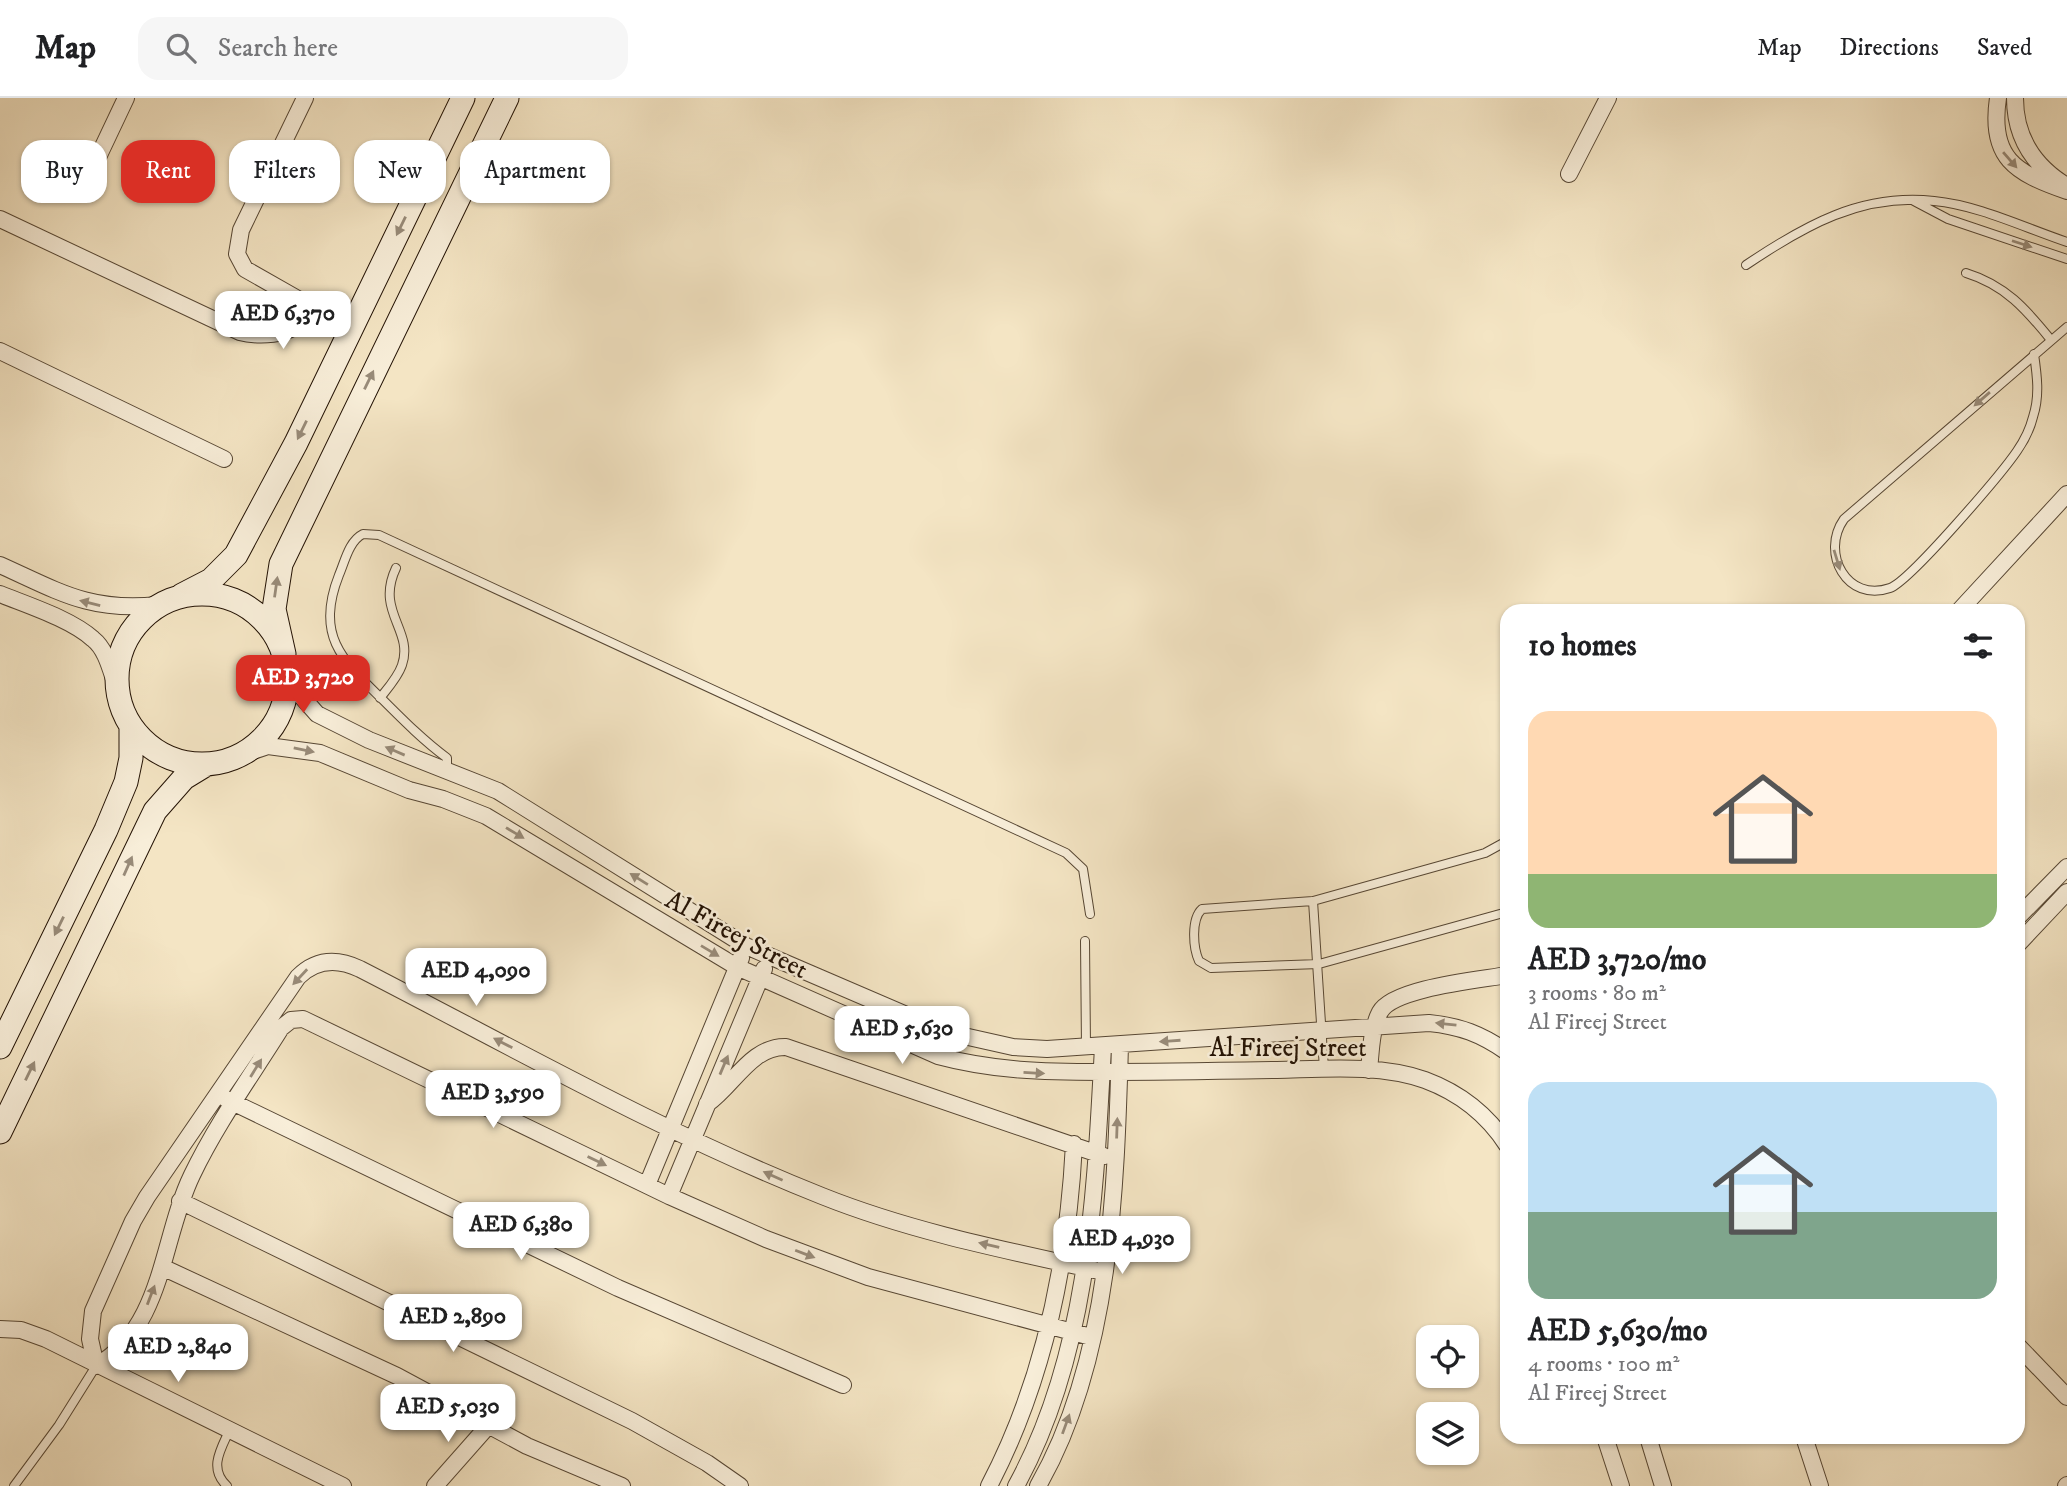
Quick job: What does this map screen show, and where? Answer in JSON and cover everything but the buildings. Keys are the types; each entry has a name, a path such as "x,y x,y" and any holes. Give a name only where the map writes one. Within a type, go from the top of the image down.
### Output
{"street":[{"path":"106,140 126,98"},
{"path":"0,219 240,332 260,336 281,333 302,320 305,311 303,302 245,269 237,246 241,230 305,98"},
{"path":"117,688 117,668 125,640 142,617 158,605 211,580 236,555 296,443 463,98"},
{"path":"0,1132 155,811 184,778 207,764 238,756 258,743 274,726 284,704 288,681 274,609 281,564 507,98"},
{"path":"1569,174 1608,98"},
{"path":"1998,98 1995,130 2004,156 2025,174 2067,189"},
{"path":"2015,98 2019,129 2031,155 2067,189"},
{"path":"0,351 224,459"},
{"path":"1965,604 2067,494"},
{"path":"0,565 86,603 115,608 158,605"},
{"path":"0,594 94,639 107,659 131,726 131,758 126,782 106,830 0,1047"},
{"path":"182,595 214,594 245,604 269,625 284,654"},
{"name":"Al Fireej Street","path":"288,681 317,714 369,740 498,791 746,946 946,1032 1013,1047 1086,1048 1429,1023 1458,1026 1483,1036 1500,1047"},
{"path":"131,726 151,748 164,755 207,764"},
{"name":"Al Fireej Street","path":"238,756 268,746 302,749 486,816 737,967 905,1044 973,1066 1043,1073 1369,1070 1423,1080 1449,1090 1472,1104 1500,1136"},
{"path":"421,793 440,767"},
{"path":"486,816 498,791"},
{"path":"2025,910 2067,867"},
{"path":"2025,937 2067,892"},
{"path":"646,1185 746,946"},
{"path":"669,1196 769,957"},
{"path":"96,1366 90,1325 103,1286 146,1197 298,977 316,964 338,961 360,969 670,1128 776,1177 871,1214 1104,1272"},
{"path":"1369,1070 1375,1026 1386,1004 1400,997 1500,976"},
{"path":"96,1366 129,1340 149,1302 162,1267 180,1201 205,1149 281,1028 291,1020 303,1018 669,1196 766,1239 868,1277 1091,1337"},
{"path":"1016,1486 1050,1408 1072,1332 1085,1268 1102,1072 1111,1046"},
{"path":"1038,1486 1073,1403 1091,1337 1104,1272 1116,1160 1119,1073 1111,1046"},
{"path":"707,1104 732,1083 759,1053 786,1047 1116,1160"},
{"path":"218,1095 618,1288 843,1385"},
{"path":"989,1486 1023,1410 1048,1327 1062,1262 1074,1144"},
{"path":"180,1201 632,1421 707,1463 740,1486"},
{"path":"162,1267 397,1376 527,1446 622,1486"},
{"path":"0,1329 34,1334 343,1486"},
{"path":"2025,1353 2067,1397"},
{"path":"435,1486 488,1426"},
{"path":"1607,1444 1621,1486"},
{"path":"1649,1444 1663,1486"},
{"path":"1806,1444 1820,1486"}],"lane":[{"path":"1746,265 1793,235 1847,208 1886,200 1943,202 2067,242"},
{"path":"1914,201 1936,214 2067,259"},
{"path":"1990,233 1996,218"},
{"path":"1966,273 1990,282 2012,296 2051,340"},
{"path":"2034,354 2038,383 2034,416 2008,463 1900,583 1873,590 1847,579 1834,554 1835,536 1844,519 2034,354 2067,327"},
{"path":"440,767 447,758 422,740 380,698 342,657 333,639 329,619 334,589 351,545 358,536 369,533 1066,853 1083,869 1090,914"},
{"path":"380,698 397,673 404,655 402,636 388,599 396,568"},
{"path":"1500,845 1485,853 1313,901 1202,909 1195,918 1196,953 1199,961 1210,968 1319,964 1500,914"},
{"path":"1313,901 1324,1069"},
{"path":"1085,941 1086,1048"},
{"path":"15,1486 59,1426 96,1366"},
{"path":"227,1486 218,1475 217,1462 230,1429"}]}
